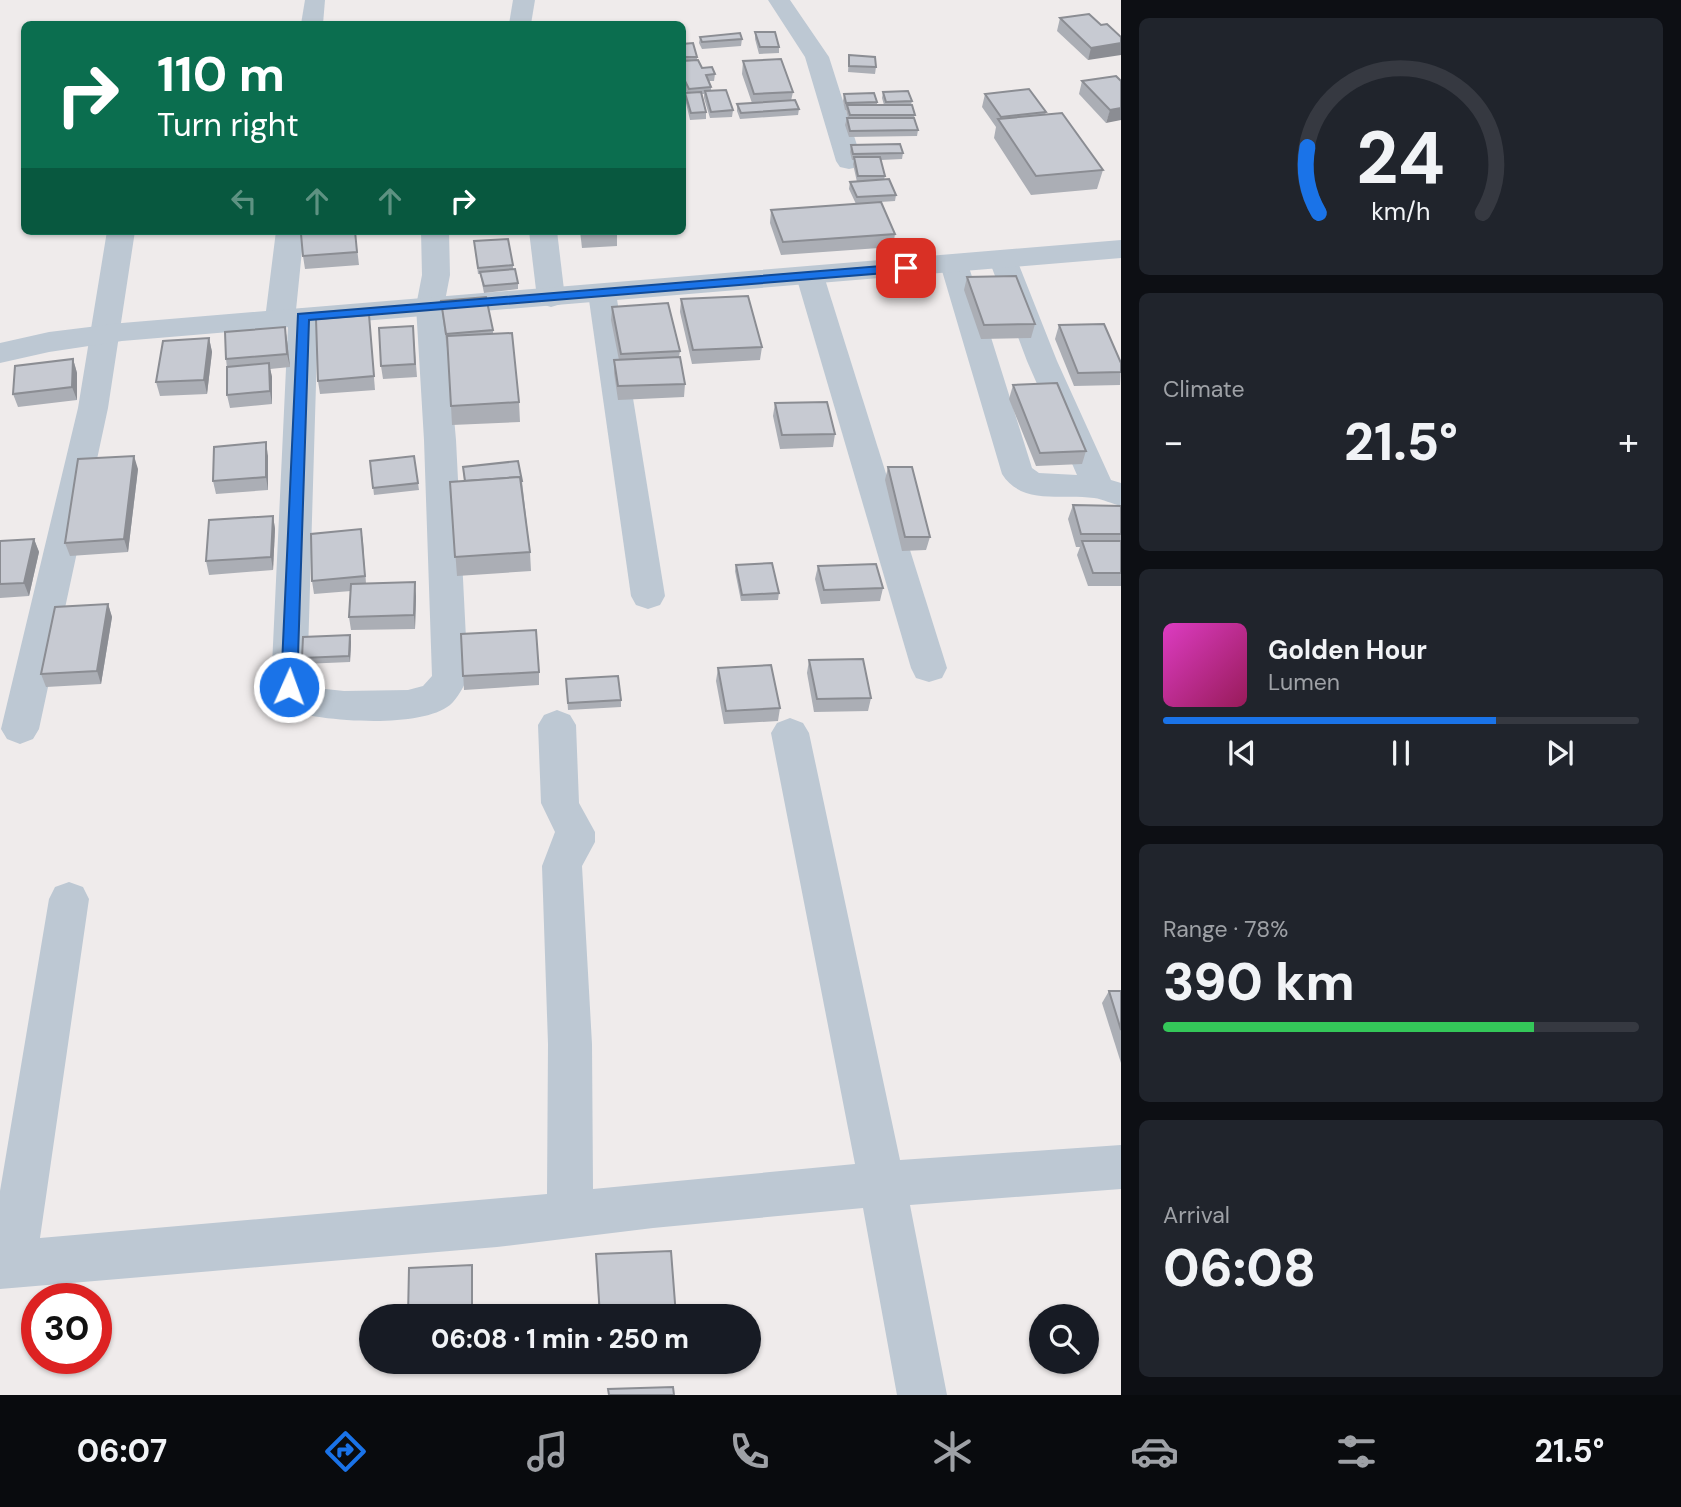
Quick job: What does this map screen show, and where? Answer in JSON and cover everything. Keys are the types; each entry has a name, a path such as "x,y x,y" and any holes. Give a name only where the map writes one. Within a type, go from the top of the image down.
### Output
{"street":[{"path":"520,21 524,0"},
{"path":"779,0 817,57 849,161"},
{"path":"20,729 93,408 120,235"},
{"path":"290,235 289,687 294,699 313,705 412,705 436,696 450,678 440,440 430,306 436,275 435,235"},
{"path":"543,235 551,298"},
{"path":"0,353 105,334 1121,249"},
{"path":"1003,260 1042,360 1109,491"},
{"path":"954,264 1018,474 1032,484 1109,491"},
{"path":"810,276 929,668"},
{"path":"602,293 648,596"},
{"path":"557,725 559,803 575,832 575,842 562,866 570,1044 570,1214"},
{"path":"790,733 882,1183 922,1395"},
{"path":"69,899 6,1264 497,1224 570,1214 882,1183 1121,1167"}],"building":[{"path":"1089,14 1101,25 1107,24 1121,37 1121,43 1091,48 1060,18"},
{"path":"755,32 775,32 779,47 760,47"},
{"path":"740,33 742,39 702,42 700,37"},
{"path":"693,43 697,57 686,57 686,44"},
{"path":"849,55 875,57 876,67 849,66"},
{"path":"781,59 793,92 754,94 743,61"},
{"path":"698,60 702,68 712,67 715,74 706,75 711,87 689,89 686,83 686,61"},
{"path":"1116,76 1121,81 1121,108 1110,110 1082,81"},
{"path":"1029,89 1046,112 1001,117 985,94"},
{"path":"726,90 733,110 711,112 705,91"},
{"path":"908,91 912,101 886,102 883,92"},
{"path":"701,92 706,112 691,113 686,93"},
{"path":"874,93 877,102 846,103 844,94"},
{"path":"795,100 799,109 741,113 737,104"},
{"path":"847,105 912,105 915,115 850,115"},
{"path":"1062,113 1103,170 1036,176 998,119"},
{"path":"847,118 914,118 918,130 850,131"},
{"path":"900,144 903,153 853,154 851,145"},
{"path":"854,157 880,157 885,176 858,176"},
{"path":"889,179 896,195 857,197 850,182"},
{"path":"881,202 895,234 783,242 771,210"},
{"path":"301,235 355,235 357,252 303,256"},
{"path":"508,239 513,265 478,268 474,241"},
{"path":"515,269 518,283 484,286 480,272"},
{"path":"1016,276 1035,324 984,325 967,277"},
{"path":"748,296 762,347 693,350 681,299"},
{"path":"486,297 493,330 446,334 441,301"},
{"path":"668,303 680,351 621,354 612,307"},
{"path":"369,315 374,376 318,381 316,319"},
{"path":"1104,324 1121,363 1121,372 1078,373 1059,325"},
{"path":"413,326 415,364 381,366 379,328"},
{"path":"285,327 287,354 226,359 225,332"},
{"path":"512,333 519,402 451,406 447,336"},
{"path":"209,338 204,380 156,382 163,341"},
{"path":"680,357 685,384 618,386 614,360"},
{"path":"73,359 72,387 13,394 15,366"},
{"path":"269,363 270,391 227,395 227,367"},
{"path":"1057,383 1086,451 1040,453 1013,385"},
{"path":"827,402 835,434 782,435 775,403"},
{"path":"266,442 266,477 213,481 214,447"},
{"path":"134,456 124,539 65,543 78,459"},
{"path":"414,456 418,483 373,488 370,461"},
{"path":"518,461 522,481 520,477 465,481 463,467"},
{"path":"888,467 912,467 930,537 905,537"},
{"path":"520,477 530,552 455,557 450,482"},
{"path":"1073,505 1121,506 1121,534 1081,534"},
{"path":"273,516 271,557 206,561 209,520"},
{"path":"361,529 365,576 312,581 311,534"},
{"path":"34,539 24,583 0,584 0,541"},
{"path":"1082,541 1121,541 1121,573 1093,573"},
{"path":"772,563 779,593 742,595 736,565"},
{"path":"876,564 883,588 824,590 818,566"},
{"path":"415,582 414,615 349,617 351,584"},
{"path":"108,604 97,671 41,674 55,607"},
{"path":"536,630 539,672 463,676 461,634"},
{"path":"350,635 349,656 302,658 303,637"},
{"path":"863,659 871,698 817,699 809,660"},
{"path":"771,665 780,708 726,711 718,668"},
{"path":"618,676 621,700 568,703 566,679"},
{"path":"1109,991 1121,991 1121,1030"},
{"path":"671,1251 675,1304 599,1304 596,1254"},
{"path":"472,1265 472,1304 408,1304 409,1268"},
{"path":"673,1387 674,1395 609,1395 608,1389"}],"route":[{"path":"289,687 303,317 906,268"}]}
